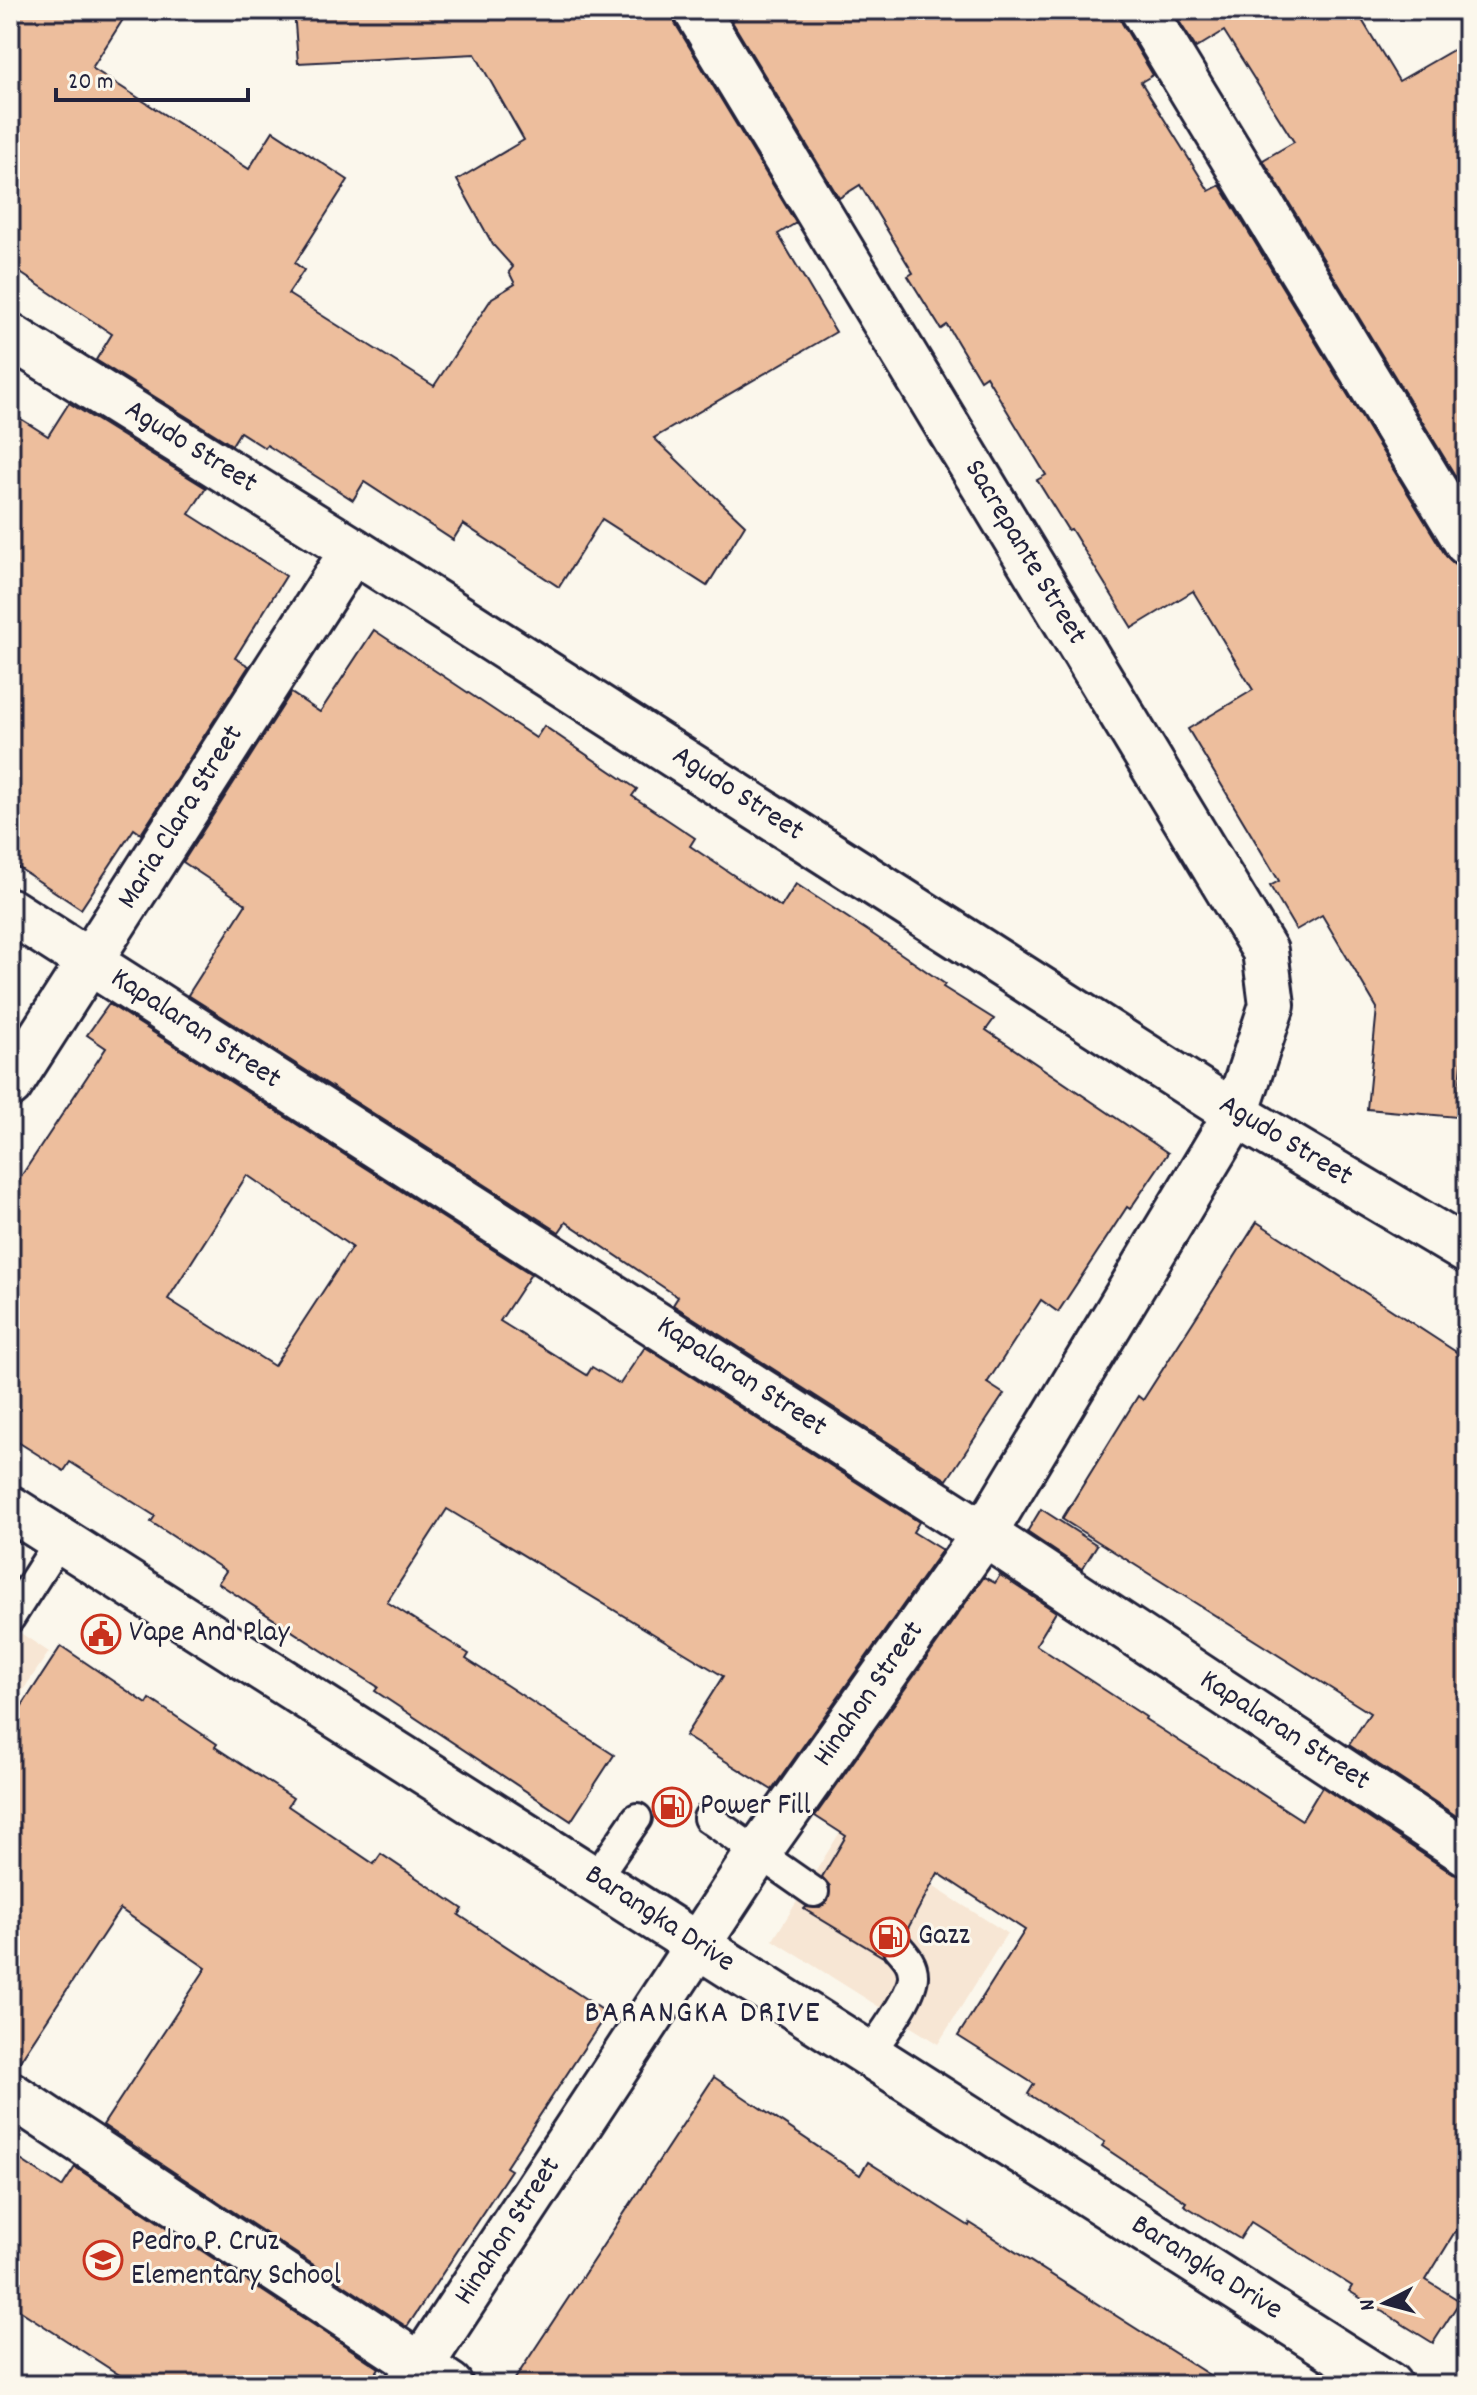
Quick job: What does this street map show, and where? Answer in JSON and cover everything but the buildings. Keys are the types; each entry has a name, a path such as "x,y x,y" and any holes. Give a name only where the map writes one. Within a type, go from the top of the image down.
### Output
{"street":[{"name":"Sacrepante Street","path":"696,10 1265,951 1272,1005 1236,1114"},
{"path":"1143,10 1467,543"},
{"name":"Agudo Street","path":"10,336 353,550 1236,1114 1467,1251"},
{"name":"Maria Clara Street","path":"10,1085 353,550"},
{"name":"Kapalaran Street","path":"10,911 984,1534 1467,1853"},
{"name":"Hinahon Street","path":"426,2379 758,1853 984,1534 1236,1114"},
{"name":"Barangka Drive","path":"10,1508 1389,2385"},
{"path":"10,2094 426,2379"}],"lane":[{"path":"10,1618 60,1540"},
{"path":"595,1879 637,1818"},
{"path":"708,1818 814,1892"},
{"path":"869,2055 908,1993 914,1976 910,1960 898,1947"}],"shaded area":[{"path":"10,1626 49,1652 10,1709"},
{"name":"Gazz","path":"842,1829 1007,1933 938,2044 773,1940"}],"place":[{"name":"Vape And Play","path":"101,1634"},
{"name":"Power Fill","path":"672,1807"},
{"name":"Gazz","path":"890,1937"},
{"name":"Pedro P. Cruz Elementary School","path":"103,2260"}],"district":[{"name":"BARANGKA DRIVE","path":"703,2015"}]}
